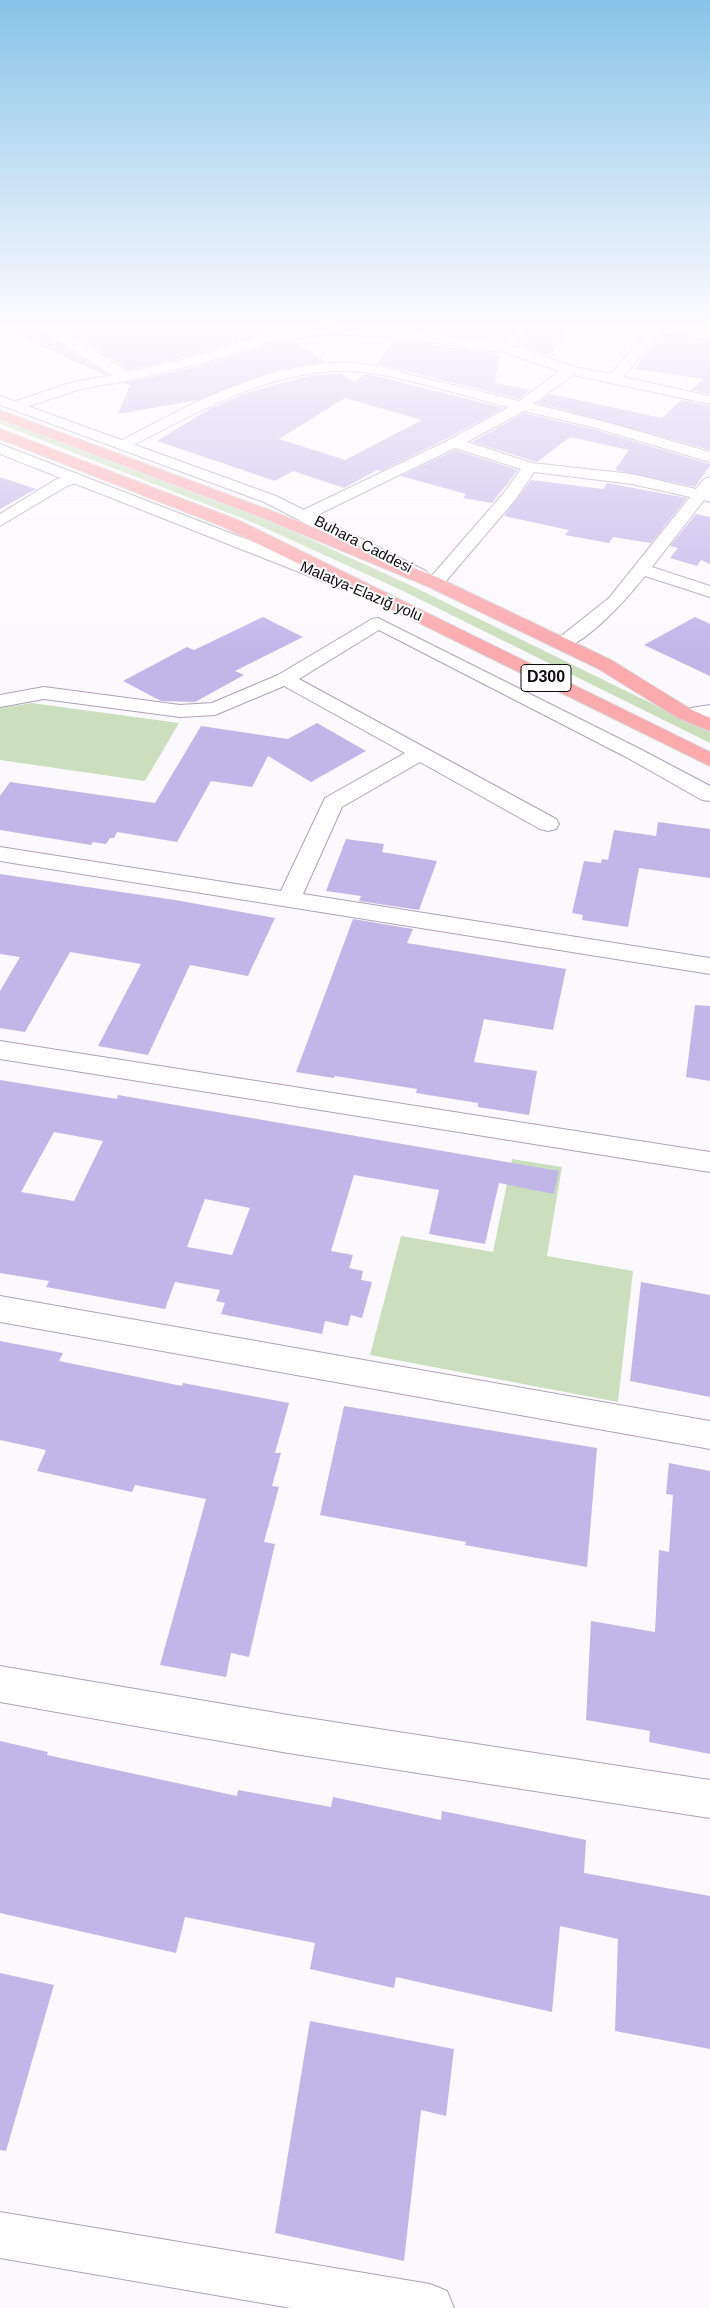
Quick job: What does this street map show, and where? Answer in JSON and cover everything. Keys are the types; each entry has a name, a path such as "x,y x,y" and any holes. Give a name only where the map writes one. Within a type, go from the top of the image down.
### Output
{"highway":[{"path":"4,436 232,524 380,598"},
{"path":"58,436 260,511 435,583"},
{"name":"Buhara Caddesi","path":"435,583 604,664 685,714 710,725"},
{"name":"Malatya-Elazığ yolu","path":"380,598 710,760"}],"street":[{"name":"Buhara Caddesi","path":"100,436 270,499 305,515 435,583"},
{"path":"123,444 140,436"},
{"path":"305,515 467,436"},
{"path":"637,436 710,457"},
{"path":"454,443 530,467 632,479 706,491"},
{"name":"Malatya-Elazığ yolu","path":"0,448 380,598"},
{"path":"435,583 510,497 530,467"},
{"path":"0,520 61,483 76,478"},
{"path":"563,644 615,602 706,491"},
{"path":"641,569 710,592"},
{"path":"0,701 44,693 180,711 215,709 284,679 378,623 633,753 710,795"},
{"path":"284,679 548,824"},
{"path":"685,714 710,711"},
{"path":"289,900 333,803 420,753"},
{"path":"0,854 710,966"},
{"path":"0,1050 710,1162"},
{"path":"0,1309 710,1435"},
{"path":"0,1684 288,1734 710,1799"},
{"path":"0,2235 430,2308"}],"green space":[{"path":"30,436 49,436 266,519 412,586 710,732 710,743 401,590 254,523"},
{"path":"32,703 179,723 145,781 0,760 0,708"},
{"path":"512,1159 562,1167 547,1256 633,1271 618,1402 370,1355 401,1236 493,1252"}],"building":[{"path":"166,436 284,436 279,439 345,460 392,436 452,436 381,471 377,470 344,488 293,471 275,481 157,441"},
{"path":"483,436 615,436 710,464 710,466 695,487 615,470 629,450 570,437 537,462 472,442"},
{"path":"657,436 710,436 710,450"},
{"path":"455,450 518,470 492,503 463,498 466,494 401,476"},
{"path":"0,477 36,489 0,509"},
{"path":"531,480 603,489 607,483 687,498 651,543 613,537 609,543 565,535 569,530 504,516"},
{"path":"696,514 710,517 710,564 701,560 697,566 670,558 678,548 670,546"},
{"path":"263,617 303,637 235,671 244,675 195,702 161,701 123,681 187,647 194,650"},
{"path":"695,617 710,624 710,676 644,645"},
{"path":"317,723 366,751 311,782 268,756 252,787 211,781 177,842 117,832 114,838 110,838 106,844 93,842 91,845 0,830 0,796 10,782 155,803 201,726 288,739"},
{"path":"658,822 710,829 710,878 639,868 628,927 582,920 583,915 572,913 584,861 601,863 602,859 608,860 614,830 656,836"},
{"path":"346,839 384,844 382,852 437,861 419,910 359,901 361,896 326,891"},
{"path":"0,874 175,900 275,918 248,976 190,965 148,1055 98,1046 141,964 70,952 25,1032 0,1028 0,991 20,957 0,954"},
{"path":"353,919 413,929 407,943 566,969 553,1030 484,1019 474,1062 537,1071 529,1115 478,1107 478,1103 416,1093 417,1089 296,1072"},
{"path":"695,1005 710,1006 710,1081 686,1077"},
{"path":"0,1080 117,1099 118,1095 559,1171 554,1194 499,1183 485,1244 429,1234 439,1190 354,1175 331,1251 353,1255 349,1268 363,1271 361,1280 372,1282 362,1318 351,1315 348,1326 325,1321 322,1334 221,1314 225,1303 216,1301 220,1290 175,1282 165,1309 46,1287 49,1281 0,1273","holes":["54,1132 103,1141 74,1201 21,1192","205,1199 250,1208 232,1255 187,1247"]},
{"path":"641,1282 710,1295 710,1397 630,1381"},
{"path":"0,1341 63,1353 59,1361 182,1386 183,1383 289,1403 275,1453 281,1453 272,1486 279,1487 264,1542 275,1544 249,1657 231,1653 226,1677 160,1665 206,1499 135,1485 132,1492 37,1471 46,1450 0,1440"},
{"path":"344,1406 597,1448 587,1567 465,1545 466,1542 320,1515"},
{"path":"669,1463 710,1471 710,1754 649,1742 650,1731 586,1720 591,1621 655,1632 659,1550 669,1552 673,1495 666,1494"},
{"path":"0,1741 48,1752 47,1755 237,1796 238,1790 331,1807 333,1797 441,1820 442,1811 586,1840 584,1873 710,1896 710,2049 615,2031 618,1939 560,1926 552,2012 396,1977 394,1988 310,1969 315,1943 185,1917 176,1953 0,1913"},
{"path":"0,1973 54,1985 6,2151 0,2150"},
{"path":"310,2021 454,2049 446,2116 421,2110 404,2261 275,2233"}]}
